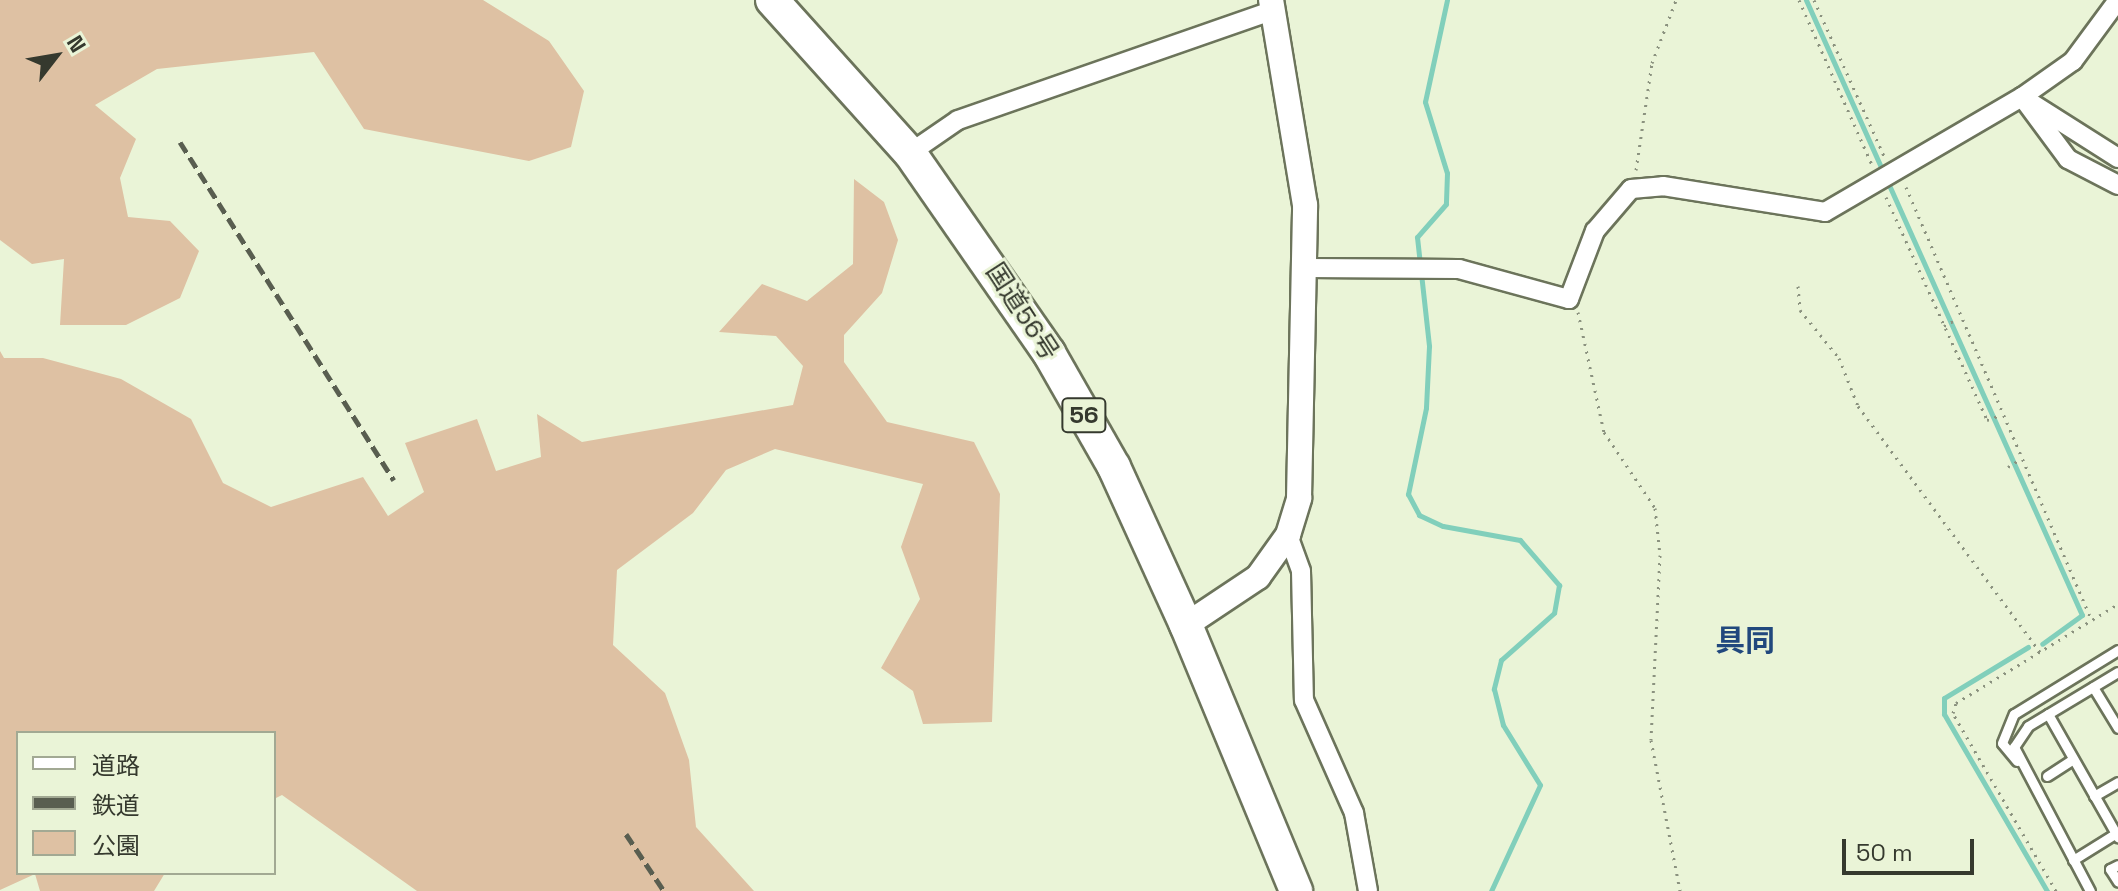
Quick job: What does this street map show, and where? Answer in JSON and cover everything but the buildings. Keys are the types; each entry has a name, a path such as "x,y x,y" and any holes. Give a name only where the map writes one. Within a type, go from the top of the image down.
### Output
{"highway":[{"name":"国道56号","path":"772,0 910,153 1049,353 1114,467 1186,625 1296,891"}],"street":[{"path":"1308,268 1459,269 1569,299 1595,231 1631,189 1714,193 1803,213 1825,212 1890,178 2022,97 2073,61 2094,25 2118,0"},
{"path":"910,153 958,120 1271,6 1305,205 1308,268 1304,452 1288,535 1258,577 1186,625"},
{"path":"2094,25 2118,17"},
{"path":"2022,97 2118,158"},
{"path":"2022,97 2068,159 2118,185"},
{"path":"1288,535 1301,571 1304,700 1354,813 1368,891"}],"lane":[{"path":"2090,891 2019,764 2002,743 2014,714 2118,650"},
{"path":"2019,764 2014,747 2048,714 2118,672"},
{"path":"2093,687 2113,710 2118,728"},
{"path":"2048,714 2117,834 2073,860"},
{"path":"2047,776 2073,759"},
{"path":"2094,796 2118,782"},
{"path":"2118,865 2110,869 2118,882"}],"path":[{"path":"1631,189 1652,63 1676,0"},
{"path":"1799,0 1890,178 1957,319 2092,620"},
{"path":"1814,0 1890,178 1944,326 1987,420 2000,415"},
{"path":"1798,286 1796,301 1839,358 1850,394 2040,652"},
{"path":"1569,299 1596,371 1604,432 1655,508 1660,568 1651,740 1680,891"},
{"path":"1944,326 1957,319"},
{"path":"2008,467 2019,460"}],"green space":[{"path":"0,0 483,0 549,41 584,91 571,147 529,161 364,129 314,52 157,69 95,105 136,139 120,178 128,217 170,221 199,251 180,298 126,325 60,325 64,259 32,264 0,240"},
{"path":"854,179 884,202 898,240 882,293 844,335 844,362 887,422 974,442 1000,494 992,722 923,724 913,691 881,668 920,599 901,547 923,484 775,449 726,470 693,513 617,570 613,645 665,693 689,760 696,827 754,891 417,891 282,795 276,798 276,731 16,731 16,875 33,875 0,890 0,351 4,358 43,358 121,379 191,419 223,483 271,507 363,477 388,516 424,492 405,443 477,419 496,471 541,457 537,414 582,442 793,405 803,366 776,336 719,332 762,284 807,301 853,264"},
{"path":"35,875 164,875 154,891 40,891"}],"waterway":[{"path":"1447,0 1425,102 1447,173 1446,204 1417,237 1429,346 1426,408 1408,494 1419,515 1443,526 1520,540 1559,585 1554,613 1501,660 1494,689 1503,725 1540,785 1491,891"},
{"path":"1806,0 2082,615 2042,644"},
{"path":"2028,647 1944,698 1944,714 2047,891"}],"railway":[{"path":"180,142 394,480"},
{"path":"626,834 664,891"}],"district":[{"name":"具同","path":"1745,641"}]}
